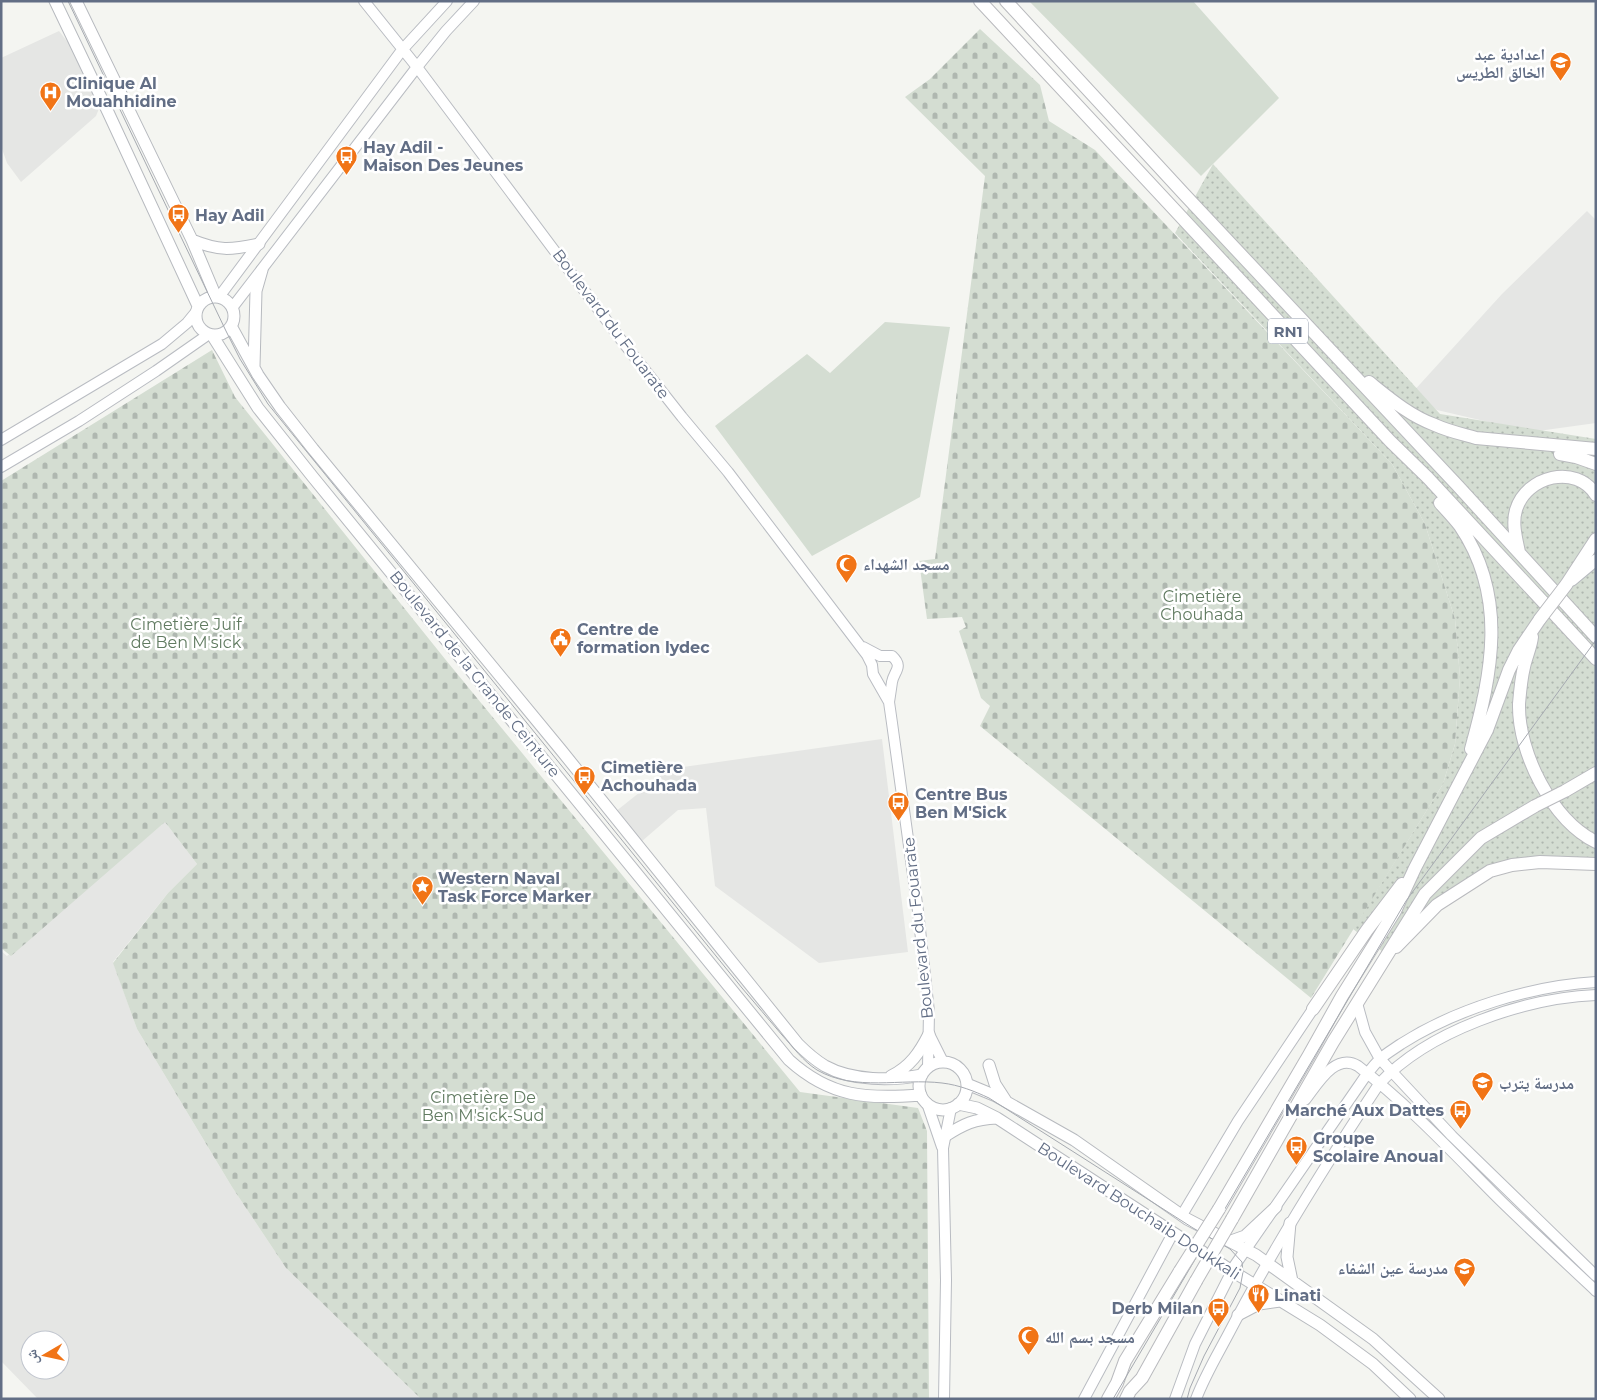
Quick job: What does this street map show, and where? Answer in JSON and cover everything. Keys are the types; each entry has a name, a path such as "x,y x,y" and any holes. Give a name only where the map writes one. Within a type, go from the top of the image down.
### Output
{"highway":[{"name":"RN1","path":"980,1 1596,659"},
{"name":"RN1","path":"1006,1 1596,637"},
{"path":"1015,1 1020,16"},
{"path":"1343,364 1412,414 1434,425 1495,443 1576,457 1596,464"},
{"path":"1476,438 1596,449"},
{"path":"1390,441 1400,457 1460,526 1471,544 1486,583 1491,608 1492,642 1490,672 1465,775"},
{"path":"1518,552 1515,531 1516,510 1522,496 1534,484 1543,479 1566,477 1585,484 1596,495"},
{"path":"1108,1399 1125,1361 1219,1209 1310,1055 1342,996 1395,911 1415,868 1487,730 1509,670 1537,623 1566,585 1596,539"},
{"path":"1537,623 1521,683 1519,707 1524,742 1538,777 1559,810 1578,831 1596,842"},
{"path":"1126,1399 1130,1390 1142,1378 1357,1003 1424,894 1481,838 1596,773"},
{"path":"1382,961 1437,905 1490,871 1540,862 1596,864"},
{"path":"1313,1009 1378,915 1415,868"}],"main road":[{"path":"55,1 108,112 197,309 196,322 200,328 210,334 222,334 231,326 234,319 232,308 227,301 218,297 205,299 197,309"},
{"path":"76,1 218,297"},
{"path":"192,240 216,249 259,244"},
{"path":"254,368 256,291 262,270"},
{"name":"Boulevard de la Grande Ceinture","path":"231,326 254,368 280,407 561,750 798,1044 818,1061 839,1072 853,1076 910,1077 925,1071"},
{"name":"Boulevard de la Grande Ceinture","path":"210,334 254,401 312,476 789,1060 810,1077 842,1091 870,1097 924,1099"},
{"path":"1566,585 1596,560"},
{"path":"889,1078 899,1073 920,1053 929,1034"},
{"path":"943,1062 958,1066 965,1075 967,1084 966,1094 955,1106 943,1110 935,1108 924,1099 920,1082 925,1071 935,1063 943,1062"},
{"path":"990,1066 995,1084 1007,1102"},
{"name":"Boulevard Bouchaib Doukkali","path":"967,1084 1007,1102 1074,1140 1182,1215 1246,1249 1267,1263 1374,1339 1438,1399"},
{"name":"Boulevard Bouchaib Doukkali","path":"955,1106 977,1108 997,1118 1232,1271 1320,1325 1355,1350 1410,1399"},
{"path":"945,1136 978,1119 997,1118"},
{"path":"1231,1241 1245,1236 1276,1207"},
{"path":"1290,1223 1286,1249 1292,1281"},
{"path":"1238,1315 1260,1304 1280,1301"}],"street":[{"name":"Boulevard du Fouarate","path":"364,1 417,67 622,341 682,418 728,472 860,645 872,665 876,678 889,702"},
{"path":"218,297 402,50 447,1"},
{"path":"232,308 417,67 446,31 474,1"},
{"path":"1,440 162,344 187,323 197,309"},
{"path":"1,467 79,421 210,334"},
{"name":"Boulevard du Fouarate","path":"860,645 880,656 892,656 897,662 898,671 893,678 889,702 918,911 929,1012 925,1071"},
{"path":"872,665 880,656"},
{"path":"876,678 884,681 893,678"},
{"path":"1175,1399 1195,1344 1232,1271 1368,1073 1380,1059 1422,1032 1470,1011 1556,986 1596,982"},
{"path":"1196,1399 1211,1366 1254,1285 1290,1223 1379,1084 1391,1071 1425,1046 1461,1028 1534,1004 1596,995"},
{"path":"1357,1003 1365,1032 1380,1059 1435,1119 1504,1189 1596,1276"},
{"path":"1182,1215 1238,1121 1313,1009"},
{"name":"Boulevard du Fouarate","path":"929,1034 943,1062"},
{"path":"1290,1118 1325,1074 1340,1064 1354,1064 1368,1073 1395,1096 1502,1202 1596,1291"},
{"path":"924,1099 942,1148"},
{"path":"944,1399 946,1280 942,1148 955,1106"},
{"path":"1084,1399 1173,1233"}],"shaded area":[{"name":"Clinique Al Mouahhidine","path":"59,31 77,54 100,106 96,116 21,182 7,163 1,146 1,58"},
{"path":"1587,211 1596,220 1596,423 1531,432 1437,410 1411,394 1502,294"},
{"path":"882,739 908,952 819,963 715,886 706,808 678,810 641,842 615,812 669,769"},
{"path":"165,822 197,864 168,893 113,962 137,1029 232,1187 286,1268 421,1399 38,1399 1,1361 1,951 7,956"}],"green space":[{"path":"1029,1 1193,1 1279,98 1201,176"},
{"name":"Cimetière Chouhada","path":"980,29 1040,85 1049,121 1095,150 1392,464 1425,524 1455,619 1460,677 1455,744 1443,784 1311,998 980,726 990,706 981,698 959,631 966,627 962,617 927,619 919,561 935,559 985,176 905,97 930,79"},
{"path":"1213,164 1440,414 1596,439 1596,866 1523,864 1474,877 1387,955 1353,929 1443,784 1455,744 1460,677 1455,619 1425,524 1392,464 1175,233"},
{"path":"885,322 950,327 920,497 812,556 715,426 807,354 830,373"},
{"name":"Cimetière De Ben M'sick-Sud","path":"212,350 235,397 445,659 800,1092 918,1108 927,1131 929,1399 421,1399 286,1268 232,1187 137,1029 113,963 168,893 197,864 165,822 11,956 1,948 1,481"}],"tram line":[{"path":"68,1 226,331 240,359 268,404 742,988 798,1054 817,1070 847,1081 942,1083 954,1085 989,1098 1193,1228 1230,1249 1242,1262 1243,1272 1240,1288 1204,1356 1187,1399"},
{"path":"1113,1399 1406,901 1596,640"}],"place":[{"name":"اعدادية عبد الخالق الطريس","path":"1561,82"},
{"name":"Clinique Al Mouahhidine","path":"50,111"},
{"name":"Hay Adil - Maison Des Jeunes","path":"347,175"},
{"name":"Hay Adil","path":"179,234"},
{"name":"مسجد الشهداء","path":"847,583"},
{"name":"Centre de formation lydec","path":"561,657"},
{"name":"Cimetière Achouhada","path":"585,795"},
{"name":"Centre Bus Ben M'Sick","path":"899,822"},
{"name":"Western Naval Task Force Marker","path":"422,906"},
{"name":"مدرسة يترب","path":"1483,1102"},
{"name":"Marché Aux Dattes","path":"1460,1129"},
{"name":"Groupe Scolaire Anoual","path":"1297,1166"},
{"name":"مدرسة عين الشفاء","path":"1464,1287"},
{"name":"Linati","path":"1258,1314"},
{"name":"Derb Milan","path":"1219,1327"},
{"name":"مسجد بسم الله","path":"1029,1356"}],"park label":[{"name":"Cimetière Juif de Ben M'sick","path":"186,633"}]}
